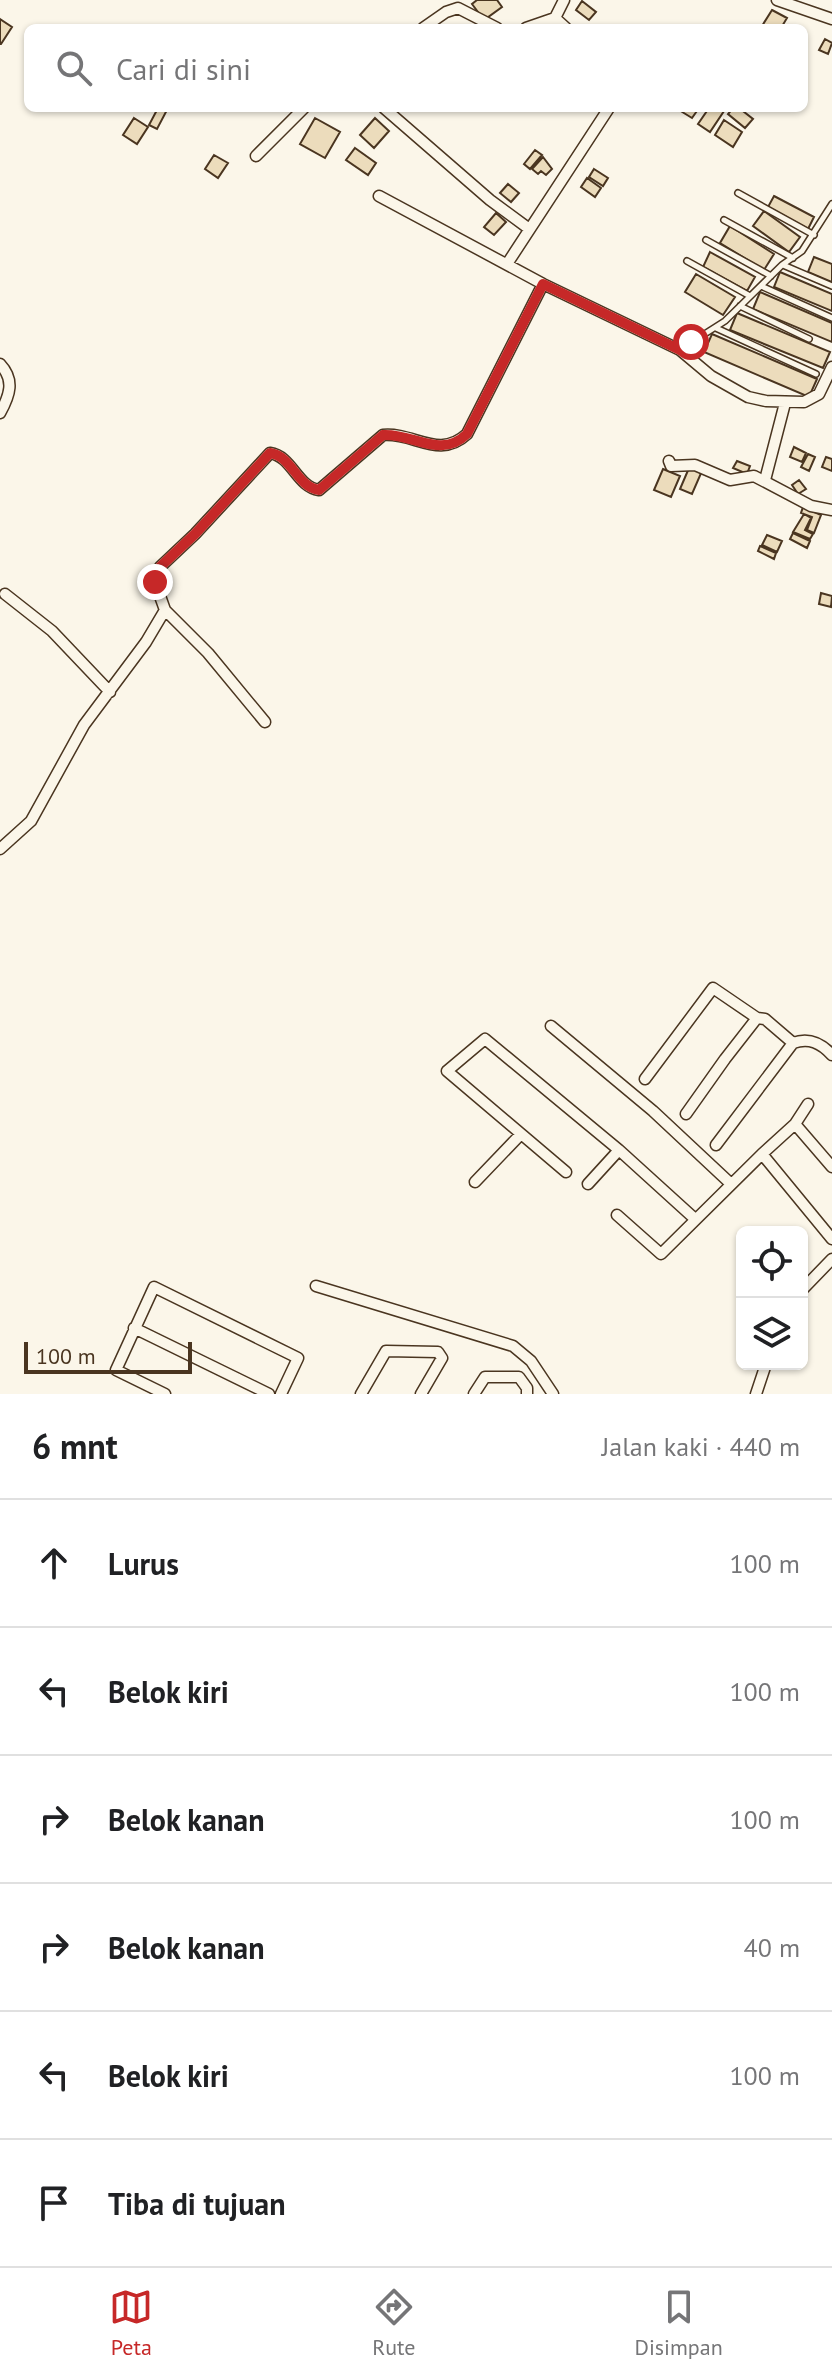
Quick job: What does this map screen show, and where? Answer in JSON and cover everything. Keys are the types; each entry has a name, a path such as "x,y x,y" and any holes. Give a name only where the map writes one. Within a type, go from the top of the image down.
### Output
{"street":[{"path":"538,24 555,18 564,0"},
{"path":"777,0 832,19"},
{"path":"429,24 458,8 489,24"},
{"path":"555,18 562,24"},
{"path":"256,156 300,112"},
{"path":"389,112 490,200 528,228"},
{"path":"507,264 606,112"},
{"path":"379,196 543,284 680,350 711,376 759,400 785,403 815,398 832,367"},
{"path":"265,722 208,653 165,610 155,582 160,567 270,453 281,456 305,484 319,490 383,435 404,437 434,446 462,439 543,284"},
{"path":"0,364 7,373 11,387 0,413"},
{"path":"765,480 785,403"},
{"path":"669,461 671,466 695,465 730,480 749,475 765,480 801,501 832,510"},
{"path":"5,594 52,631 110,692"},
{"path":"0,849 31,821 67,752 146,642 165,610"},
{"path":"645,1079 713,988 757,1018 765,1019 793,1043"},
{"path":"686,1114 757,1018"},
{"path":"551,1026 653,1111 730,1183"},
{"path":"566,1172 447,1071 485,1039 619,1150 695,1219"},
{"path":"716,1145 793,1043 802,1039 813,1041 832,1055"},
{"path":"617,1215 661,1254 730,1183 795,1124 808,1104"},
{"path":"795,1124 832,1167"},
{"path":"475,1182 521,1134"},
{"path":"588,1184 619,1150"},
{"path":"762,1154 832,1239"},
{"path":"808,1284 832,1259"},
{"path":"316,1286 513,1346 531,1361 553,1394"},
{"path":"165,1394 116,1370 154,1287 298,1358 281,1394"},
{"path":"134,1328 269,1394"},
{"path":"361,1394 386,1351 438,1352 442,1358 421,1394"},
{"path":"756,1394 764,1370"},
{"path":"474,1394 485,1377 519,1377 527,1388 527,1394"}],"lane":[{"path":"738,193 814,235"},
{"path":"680,350 716,328 793,258 814,235 832,204"},
{"path":"724,220 793,258"},
{"path":"706,240 771,276"},
{"path":"687,261 750,296"},
{"path":"782,265 832,286"},
{"path":"761,286 832,318"},
{"path":"740,306 809,339"},
{"path":"716,328 816,374"}],"building":[{"path":"477,0 497,0 502,7 484,20 472,4"},
{"path":"582,1 596,12 589,20 576,10"},
{"path":"772,10 787,18 783,24 763,24"},
{"path":"0,19 12,27 1,44 0,44"},
{"path":"825,39 832,43 828,54 819,50"},
{"path":"156,112 166,112 157,129 149,125"},
{"path":"682,112 696,112 692,118"},
{"path":"706,112 723,112 710,132 698,124"},
{"path":"744,112 753,119 745,128 728,114"},
{"path":"134,118 148,127 137,144 123,135"},
{"path":"315,118 340,132 325,158 300,144"},
{"path":"375,118 389,131 374,148 360,135"},
{"path":"724,120 742,132 733,147 715,135"},
{"path":"355,148 376,163 368,175 346,160"},
{"path":"535,150 542,155 530,169 524,164"},
{"path":"214,155 228,163 218,178 205,169"},
{"path":"543,157 552,169 546,175 532,169"},
{"path":"594,169 608,178 603,186 589,177"},
{"path":"587,178 601,188 595,197 581,187"},
{"path":"508,184 519,193 511,202 500,193"},
{"path":"774,196 814,217 808,229 768,207"},
{"path":"764,211 800,237 789,252 753,226"},
{"path":"496,213 506,222 494,235 484,227"},
{"path":"730,226 774,254 764,270 720,243"},
{"path":"710,252 755,277 747,291 703,267"},
{"path":"814,257 832,264 832,282 808,272"},
{"path":"780,272 832,294 832,311 774,287"},
{"path":"696,274 735,297 723,315 685,292"},
{"path":"760,292 832,323 832,342 753,309"},
{"path":"737,313 830,352 823,368 730,330"},
{"path":"712,334 817,379 809,397 704,352"},
{"path":"794,447 806,453 802,462 790,457"},
{"path":"808,454 815,457 809,471 801,467"},
{"path":"826,457 832,459 832,471 822,467"},
{"path":"737,461 750,466 747,474 733,468"},
{"path":"689,468 702,471 692,494 680,489"},
{"path":"663,469 680,476 671,497 654,490"},
{"path":"799,480 806,489 798,494 792,485"},
{"path":"803,507 821,515 814,533 807,530 812,517 801,513"},
{"path":"804,514 811,518 805,530 813,534 810,539 793,532"},
{"path":"793,533 810,541 807,548 790,539"},
{"path":"767,535 782,541 777,552 762,545"},
{"path":"760,546 776,553 774,559 758,551"},
{"path":"821,593 832,596 831,607 819,604"}],"route":[{"path":"155,582 160,567 270,453 281,456 310,488 322,490 383,435 404,437 434,446 445,446 462,439 543,284 680,350 691,342"}]}
